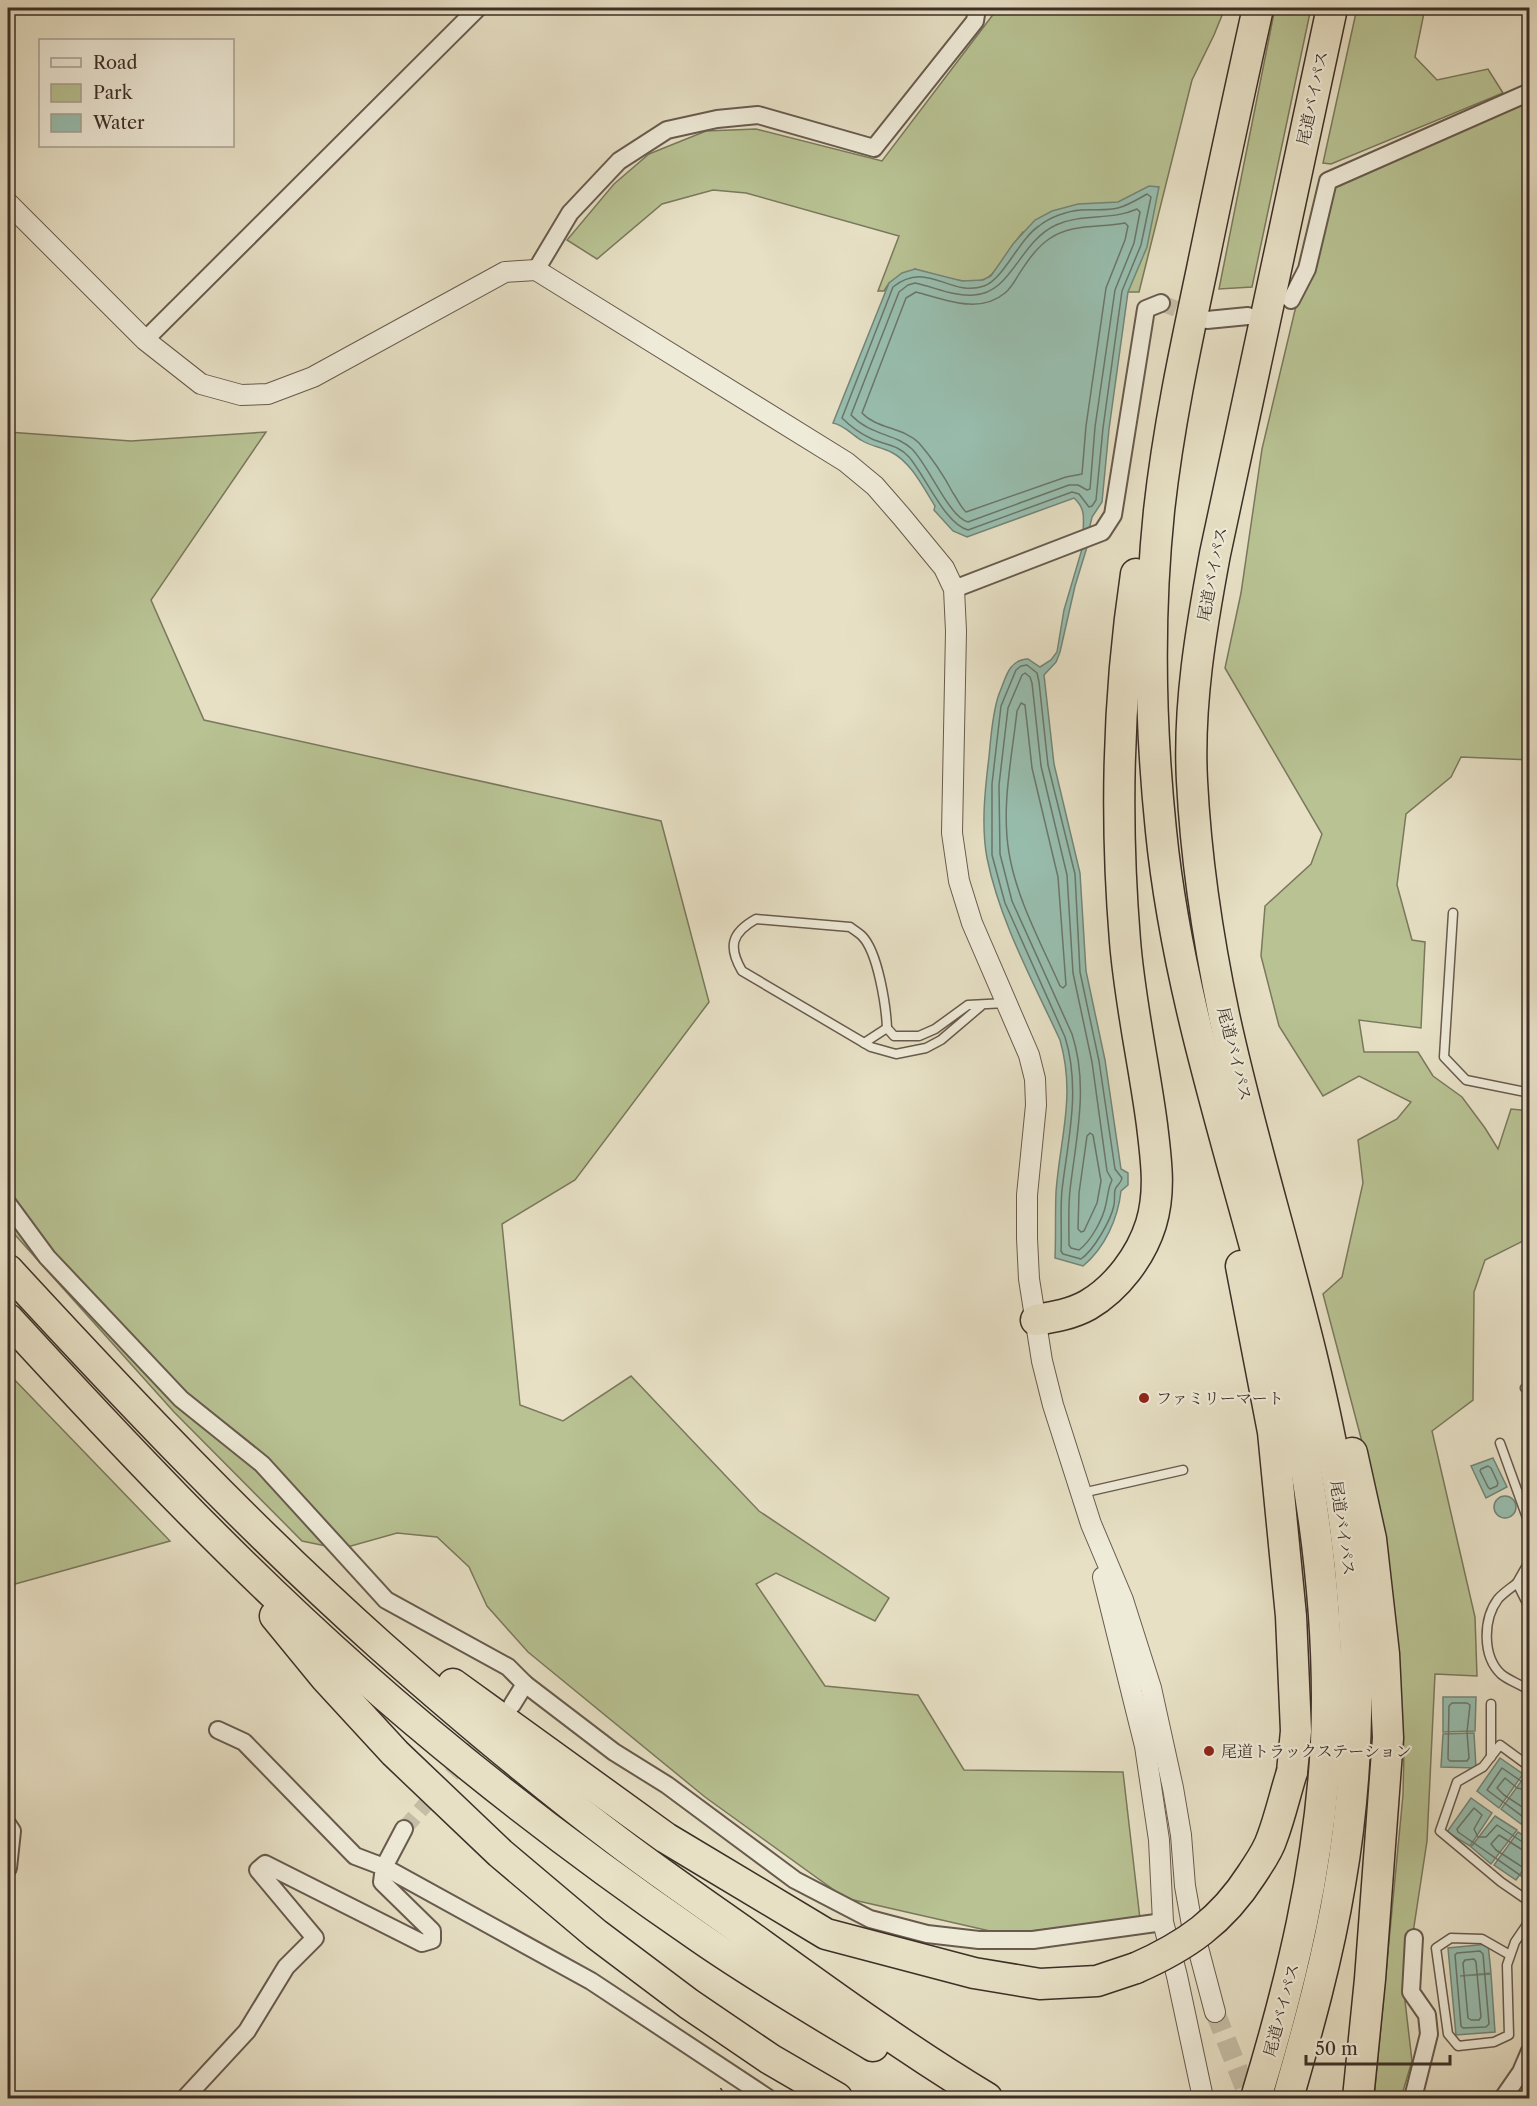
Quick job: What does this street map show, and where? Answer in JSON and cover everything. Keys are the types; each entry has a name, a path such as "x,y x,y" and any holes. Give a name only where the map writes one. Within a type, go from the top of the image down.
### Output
{"highway":[{"name":"尾道バイパス","path":"1256,2098 1292,1971 1320,1818 1326,1741 1326,1659 1320,1578 1310,1495 1296,1418 1277,1333 1208,1074 1172,911 1161,835 1150,675 1153,592 1160,508 1172,418 1232,123 1258,8"},
{"name":"尾道バイパス","path":"1288,2098 1326,1958 1341,1882 1350,1813 1355,1651 1350,1573 1342,1510 1327,1427 1222,1005 1209,935 1197,849 1192,777 1193,705 1200,631 1215,554 1332,8"},
{"path":"1036,1320 1064,1315 1088,1305 1108,1291 1124,1274 1140,1250 1157,1200 1153,1136 1125,942 1120,764 1125,673 1136,570 1161,419 1207,211 1232,123"},
{"path":"219,1492 446,1678 666,1838 826,1934 974,1973 1040,1984 1097,1981 1136,1968 1169,1953 1194,1937 1220,1915 1240,1892 1272,1840 1292,1772 1296,1731 1291,1616 1273,1432 1236,1242 1169,976 1155,899 1146,758 1150,675"},
{"path":"1245,1097 1346,1425 1371,1539 1384,1654 1388,1738 1370,1979 1358,2098"},
{"path":"8,1270 117,1388 219,1492 381,1646 542,1783 814,1983 929,2063 987,2098"},
{"path":"8,1319 193,1516 357,1671 518,1805 701,1938 794,1998 961,2098"},
{"path":"193,1516 325,1677 395,1753 500,1853 596,1934 689,2004 770,2058 837,2098"},
{"path":"1345,2098 1370,1979"}],"street":[{"path":"145,340 478,8"},
{"path":"536,270 570,213 619,161 667,130 717,119 758,116 874,148 975,21 977,8"},
{"path":"1291,300 1307,269 1328,181 1530,92"},
{"path":"8,203 145,340 201,384 241,395 268,394 314,377 505,272 536,270 846,462 875,486 944,568 954,589 956,631 952,833 959,881 972,923 1029,1055 1035,1079 1036,1105 1028,1196 1027,1238 1029,1279 1042,1361 1053,1405 1091,1524 1145,1746 1159,1840 1163,1922 1203,2098"},
{"path":"954,589 1101,532 1113,515 1146,309 1161,303"},
{"path":"1207,320 1248,316"},
{"path":"8,1204 46,1257 173,1391 262,1464 386,1600 508,1666 525,1684 614,1752 667,1785 795,1880 870,1919 927,1934 1000,1940 1033,1940 1163,1922"},
{"path":"1091,1524 1123,1600 1151,1688 1178,1811 1191,1925 1215,2012"},
{"path":"512,1705 525,1684"},
{"path":"218,1730 244,1742 355,1856 384,1867 591,1981 768,2098"},
{"path":"8,1825 12,1831 8,1868"},
{"path":"185,2098 246,2031 286,1967 315,1938 258,1870 265,1864 422,1943 432,1940 432,1931 382,1882 384,1867 404,1829"},
{"path":"1413,2098 1429,2034 1427,2015 1411,1992 1414,1938"},
{"path":"1503,2098 1521,2072 1530,2051"}],"lane":[{"path":"1453,913 1444,1057 1466,1080 1530,1093"},
{"path":"981,1006 941,1040 926,1048 896,1054 871,1047 742,971 734,957 733,942 743,927 756,919 850,927 863,937 870,949 886,1004 887,1029 894,1036 920,1036 935,1029 968,1005 1007,1003"},
{"path":"864,1043 887,1029"},
{"path":"1500,1443 1530,1526"},
{"path":"1081,1493 1183,1470"},
{"path":"1530,1560 1516,1583 1499,1598 1488,1618 1487,1642 1490,1660 1502,1675 1530,1691"},
{"path":"1516,1583 1530,1609"},
{"path":"1491,1704 1491,1757"},
{"path":"1530,1767 1500,1745 1483,1767 1456,1782 1440,1831 1501,1882 1530,1902"},
{"path":"1510,1955 1482,1939 1452,1938 1436,1947 1448,2034 1458,2046 1494,2042 1509,2036 1507,1965 1515,1942 1530,1920"}],"green space":[{"path":"998,8 1225,8 1192,80 1139,292 1125,292 1023,232 992,274 985,279 955,280 915,269 889,283 884,291 878,291 899,236 746,193 713,190 662,204 597,259 567,240 614,184 649,154 706,131 756,129 882,161"},
{"path":"1275,8 1311,8 1252,287 1219,289"},
{"path":"1357,8 1425,8 1415,57 1437,80 1488,69 1503,93 1331,164 1323,163"},
{"path":"1529,100 1529,760 1461,757 1451,777 1406,814 1397,885 1412,940 1425,942 1421,1028 1359,1020 1364,1052 1418,1052 1433,1076 1462,1097 1498,1149 1511,1109 1530,1111 1529,1238 1485,1260 1474,1292 1473,1400 1432,1431 1475,1617 1477,1676 1435,1674 1427,1841 1404,1992 1412,2061 1401,2098 1374,2098 1403,1795 1404,1750 1392,1594 1376,1495 1323,1294 1342,1277 1363,1183 1358,1140 1397,1119 1411,1102 1359,1076 1323,1096 1279,1026 1261,956 1265,906 1311,864 1322,834 1225,668 1241,593 1262,449 1296,306 1335,182"},
{"path":"8,432 131,441 266,432 151,600 204,720 661,821 709,1002 575,1180 502,1224 520,1405 563,1421 631,1376 759,1511 889,1598 875,1621 776,1573 756,1584 825,1686 918,1695 964,1770 1123,1772 1140,1919 1003,1934 845,1898 705,1797 528,1652 487,1606 469,1567 437,1537 397,1533 351,1546 326,1546 302,1541 174,1412 8,1227"},
{"path":"8,1373 170,1541 8,1586"}],"water":[{"path":"1149,186 1159,187 1147,247 1128,292 1109,429 1102,502 1092,517 1089,530 1083,532 1083,513 1074,498 967,537 953,531 934,510 935,506 926,491 905,462 891,452 864,442 833,423 889,283 902,273 915,269 962,281 983,280 991,276 1013,244 1035,220 1052,211 1078,204 1118,202"},
{"path":"1087,547 1075,586 1060,652 1056,662 1044,675 1054,764 1080,873 1086,971 1105,1060 1121,1169 1128,1173 1128,1185 1121,1191 1117,1212 1104,1241 1083,1266 1055,1258 1056,1192 1067,1098 1065,1060 1060,1040 1018,951 1000,905 987,858 984,820 992,726 999,694 1009,671 1016,663 1028,659 1040,667 1051,660 1057,652 1064,610 1082,549"},
{"path":"1493,1458 1507,1487 1486,1498 1471,1466"},
{"path":"1505,1496 1513,1499 1516,1507 1513,1515 1505,1518 1497,1515 1494,1507 1497,1499"},
{"path":"1443,1697 1476,1697 1475,1731 1443,1732"},
{"path":"1474,1733 1476,1768 1441,1767 1443,1734"},
{"path":"1500,1758 1523,1774 1499,1808 1477,1791"},
{"path":"1525,1776 1529,1779 1529,1812 1521,1824 1501,1809"},
{"path":"1471,1798 1492,1813 1470,1846 1447,1832"},
{"path":"1495,1816 1517,1830 1491,1864 1471,1847"},
{"path":"1518,1832 1529,1839 1529,1862 1516,1880 1494,1865"},
{"path":"1488,1944 1491,1973 1460,1976 1491,1974 1495,2032 1456,2035 1448,1948"}],"tunnel":[{"path":"1161,303 1197,317"},
{"path":"404,1829 490,1730"},
{"path":"1215,2012 1249,2098"}],"place":[{"name":"ファミリーマート","path":"1144,1398"},
{"name":"尾道トラックステーション","path":"1209,1751"}]}
